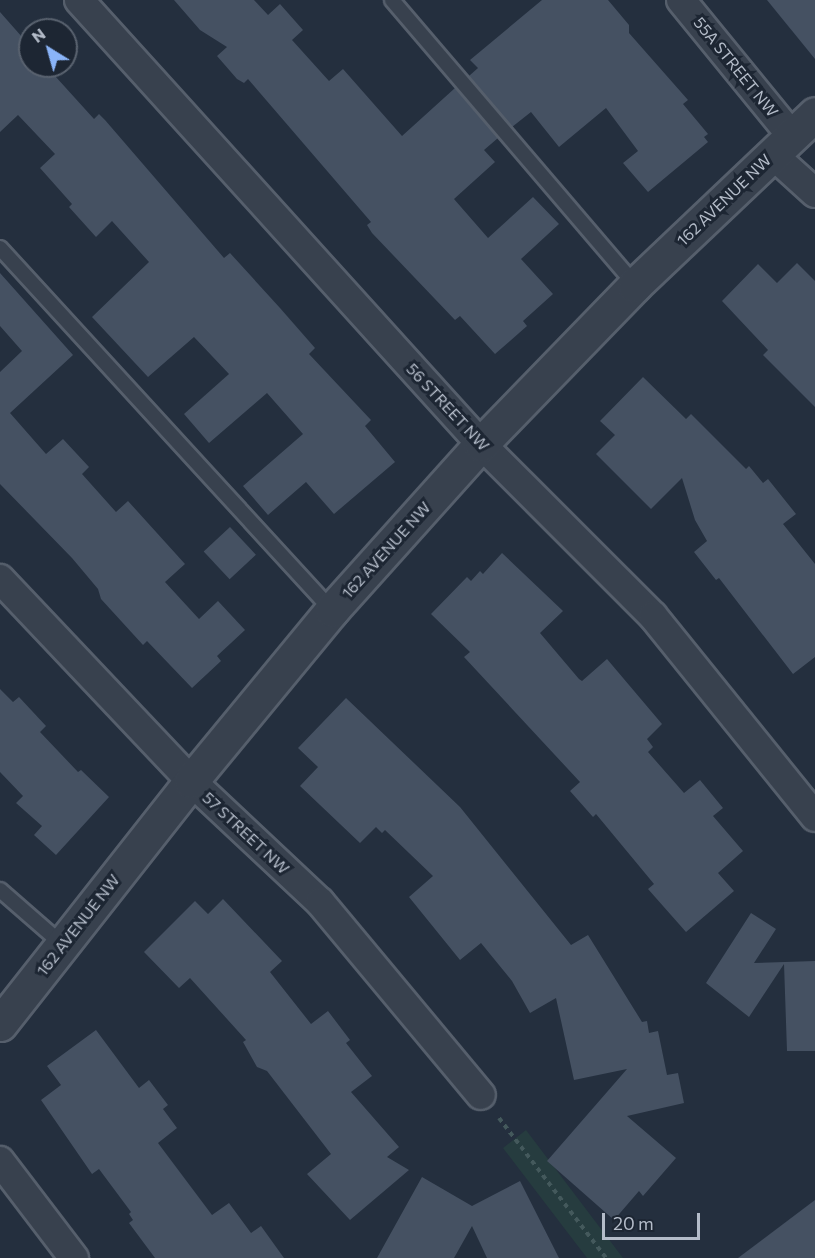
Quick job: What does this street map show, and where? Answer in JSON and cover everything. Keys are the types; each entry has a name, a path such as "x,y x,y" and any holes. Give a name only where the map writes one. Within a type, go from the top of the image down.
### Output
{"street":[{"name":"56 STREET NW","path":"79,0 481,444 653,616 815,817"},
{"name":"55A STREET NW","path":"681,0 793,134 815,193"},
{"name":"162 AVENUE NW","path":"0,1024 191,781 332,610 481,444 635,285 793,134"},
{"name":"57 STREET NW","path":"0,579 191,781 320,902 481,1095"},
{"path":"0,1161 74,1258"}],"lane":[{"path":"392,0 635,285"},
{"path":"0,248 332,610"},
{"path":"0,890 63,945"}],"path":[{"path":"481,1095 606,1258"}],"green space":[{"path":"526,1130 623,1258 587,1258 503,1148"}],"building":[{"path":"174,0 254,0 268,15 280,4 303,30 292,40 329,81 343,69 402,136 455,88 498,138 484,150 495,162 454,199 488,238 533,197 559,224 521,259 553,294 523,321 527,326 495,354 460,316 455,320 372,233 367,225 371,222 248,79 244,83 237,79 217,56 227,47 200,30"},
{"path":"542,0 608,0 629,25 629,33 688,100 683,104 708,134 704,137 708,142 648,192 623,163 638,151 606,108 559,147 531,112 512,127 469,76 478,68 470,60"},
{"path":"767,0 815,0 815,59"},
{"path":"0,12 18,32 18,78 57,78 94,119 99,114 105,120 224,258 230,253 315,348 309,354 371,420 365,426 395,462 334,514 306,482 268,515 243,486 303,434 267,393 209,443 184,414 229,374 194,337 148,377 92,317 149,262 112,221 96,237 69,207 72,204 40,168 55,154 18,115 0,132"},
{"path":"797,263 815,281 815,407 763,355 768,350 722,301 758,264 777,283"},
{"path":"0,273 73,355 10,413 46,454 63,439 89,467 82,474 116,512 128,501 185,564 165,582 199,619 218,601 245,630 217,656 221,661 192,688 147,641 143,645 101,599 98,589 72,558 0,484 0,372 22,351 0,326"},
{"path":"643,377 686,419 691,414 746,469 749,466 763,483 768,479 796,514 783,524 815,564 815,657 793,674 719,578 716,580 694,552 707,541 695,520 682,478 651,509 596,454 615,435 600,421"},
{"path":"230,527 256,555 230,579 204,552"},
{"path":"502,553 563,611 540,633 579,679 582,681 607,659 662,724 647,739 653,747 648,752 684,793 700,780 723,808 713,816 743,851 718,873 734,891 686,932 648,889 654,884 596,814 593,817 570,791 580,782 464,657 470,652 431,614 467,577 471,581 480,571 483,574"},
{"path":"0,689 13,702 19,697 46,726 40,732 78,772 81,770 109,797 56,855 34,835 42,826 16,803 23,796 0,772"},
{"path":"346,698 460,807 571,945 588,935 642,1022 647,1021 649,1033 658,1031 667,1075 678,1073 684,1103 627,1116 676,1158 643,1196 639,1191 614,1220 547,1161 627,1069 574,1080 556,998 530,1013 512,981 481,943 460,960 409,897 433,876 385,830 382,833 376,827 360,843 300,786 318,767 298,748"},
{"path":"223,899 282,961 270,972 311,1024 328,1011 350,1040 346,1043 372,1076 351,1092 399,1147 387,1157 409,1170 350,1220 307,1174 331,1154 267,1071 257,1067 243,1042 246,1040 190,978 179,988 144,952 195,901 208,914"},
{"path":"751,913 776,929 754,963 815,961 815,1051 787,1051 784,964 749,1017 706,983"},
{"path":"96,1030 139,1088 149,1080 168,1105 163,1109 177,1128 158,1143 212,1215 229,1203 251,1233 261,1226 284,1258 155,1258 129,1223 133,1220 129,1214 131,1212 99,1169 92,1174 41,1100 61,1085 47,1066"},
{"path":"422,1177 472,1206 520,1181 559,1258 487,1258 472,1226 454,1258 377,1258"},
{"path":"815,1200 815,1258 738,1258"}]}
